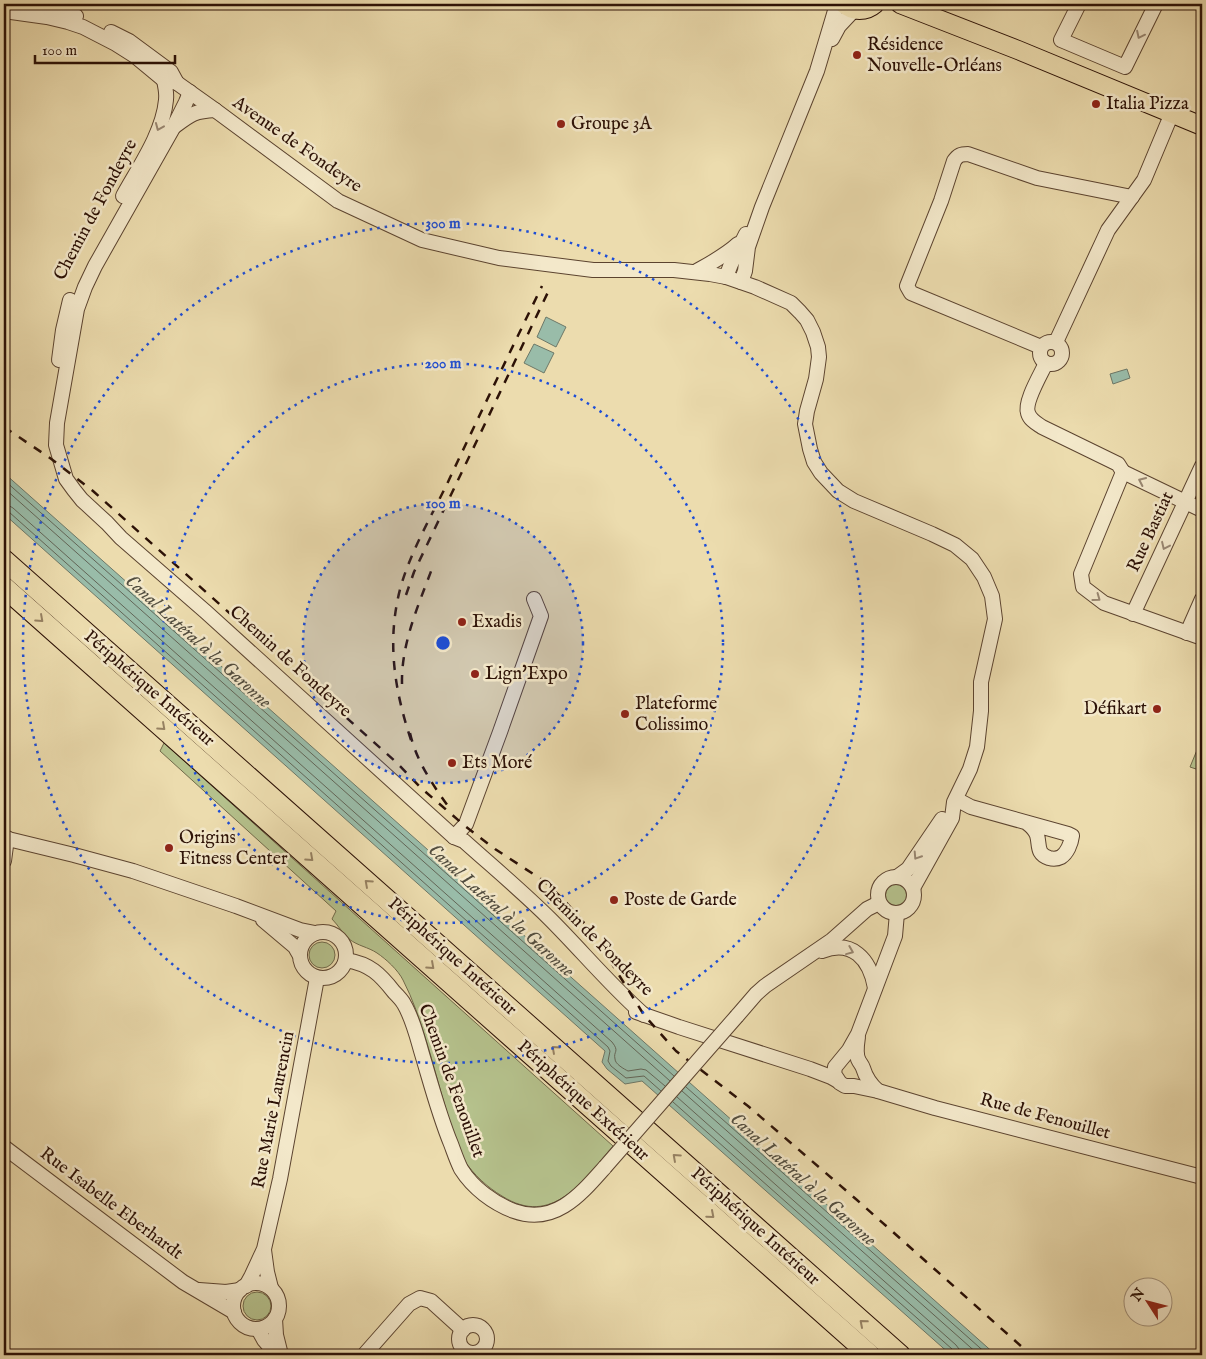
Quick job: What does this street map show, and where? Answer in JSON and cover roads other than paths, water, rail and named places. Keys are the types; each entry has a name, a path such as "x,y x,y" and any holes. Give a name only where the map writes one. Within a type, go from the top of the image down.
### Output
{"highway":[{"name":"Périphérique Intérieur","path":"4,560 900,1355"},
{"name":"Périphérique Extérieur","path":"4,587 870,1355"}],"main road":[{"path":"849,7 867,9 875,4"},
{"path":"900,4 975,32 1202,126"}],"street":[{"name":"Avenue de Fondeyre","path":"41,4 91,21 129,41 171,72 170,81"},
{"path":"741,282 745,270 748,247 822,57 837,4"},
{"path":"1079,4 1061,40 1125,67 1156,4"},
{"path":"822,57 849,7"},
{"name":"Avenue de Fondeyre","path":"4,11 68,22 83,27 116,44 170,81 190,92 338,201 422,240 499,258 593,270 674,270 726,277 791,303 807,320 818,347 819,357 816,379 805,424 814,462 838,491 954,545 972,559 984,577 992,596 994,619 981,682 981,711 977,747 970,769 955,801"},
{"name":"Chemin de Fondeyre","path":"121,538 103,529 68,495 59,482 52,464 47,442 48,428 63,330 70,301 78,280 153,142 163,117 170,81"},
{"name":"Chemin de Fondeyre","path":"190,92 173,128 85,287 77,309 57,424 56,445 66,479 82,500 107,522 121,538 206,612 454,837 460,847 517,899 623,1003 644,1015"},
{"name":"Chemin de Fondeyre","path":"173,128 190,115 200,111 215,110"},
{"path":"1056,342 1108,230 1144,180 1172,113"},
{"path":"1041,348 911,293 907,286 941,200 954,161 962,154 968,154 1037,178 1132,197"},
{"path":"726,277 743,238 762,207"},
{"path":"695,272 729,252 743,238"},
{"path":"1046,342 1056,342 1062,351 1061,358 1053,364 1046,363 1041,358 1041,348 1046,342"},
{"path":"1046,363 1029,401 1027,411 1034,422 1118,464 1123,472 1202,510"},
{"name":"Rue Bastiat","path":"1134,614 1202,466"},
{"path":"1123,472 1081,574 1083,587 1104,603 1202,638"},
{"path":"1187,633 1202,598"},
{"path":"454,837 466,824 541,616 534,599"},
{"path":"955,801 1027,822"},
{"path":"897,877 908,881 914,896 910,906 904,911 897,913 886,911 879,903 878,893 880,886 887,879 897,877 908,869 955,801"},
{"path":"912,888 952,818 955,801"},
{"path":"4,861 6,838 133,871 255,912 300,930 330,933 338,937 346,952 346,960 342,968 335,975 327,978 318,978 306,972 295,947 255,912"},
{"name":"Chemin de Fenouillet","path":"346,960 370,967 385,980 404,1004 412,1021 435,1098 461,1169 481,1191 504,1207 534,1215 551,1212 576,1198 587,1188 756,994 774,979 832,940 867,909 879,903"},
{"path":"838,1081 834,1074 839,1061 849,1050 858,1034 895,936 897,913"},
{"path":"299,954 306,939 315,933"},
{"name":"Chemin de Fenouillet","path":"805,958 826,949 837,947 856,952 867,964 872,974 875,988"},
{"name":"Rue Marie Laurencin","path":"243,1288 251,1277 264,1249 280,1179 318,978"},
{"name":"Rue de Fenouillet","path":"644,1015 810,1069 831,1077 845,1086 878,1091 936,1108 1202,1177"},
{"path":"858,1034 857,1052 861,1066 869,1082 878,1091"},
{"name":"Rue de Fenouillet","path":"810,1069 826,1068 848,1057 861,1066"},
{"path":"854,1086 860,1082 861,1066"},
{"name":"Rue Isabelle Eberhardt","path":"4,1146 175,1276 234,1312"},
{"name":"Rue Marie Laurencin","path":"264,1249 266,1272 271,1288"},
{"path":"275,1319 264,1327 258,1329 250,1328 243,1324 234,1312 236,1297 243,1288 252,1284 259,1283 271,1288 279,1303 275,1319 279,1355"},
{"name":"Rue Isabelle Eberhardt","path":"196,1289 226,1292 243,1288"},
{"path":"364,1355 409,1304 420,1298 431,1301 463,1330"},
{"path":"258,1329 264,1340 279,1355"}],"water":[{"path":"546,317 566,327 556,347 537,337"},
{"path":"534,344 554,353 544,373 524,363"},
{"path":"1127,369 1130,378 1113,384 1110,374"},
{"path":"4,473 996,1355 951,1355 642,1081 625,1084 607,1069 602,1062 605,1051 4,514"}],"railway":[{"path":"411,740 401,706 395,672 394,621 400,588 418,542 542,286"},
{"path":"406,595 414,572 549,290"},
{"path":"4,427 50,458 93,491 465,826 495,849 544,881 564,900 592,932 644,1015 676,1051 748,1106 1031,1355"},
{"path":"402,684 404,654 417,609 433,566"},
{"path":"410,733 420,762 448,806"}],"place":[{"name":"Résidence Nouvelle-Orléans","path":"857,55"},
{"name":"Italia Pizza","path":"1096,104"},
{"name":"Groupe 3A","path":"561,124"},
{"name":"Exadis","path":"462,622"},
{"name":"Lign'Expo","path":"475,674"},
{"name":"Défikart","path":"1157,709"},
{"name":"Plateforme Colissimo","path":"625,714"},
{"name":"Ets Moré","path":"452,763"},
{"name":"Origins Fitness Center","path":"169,848"},
{"name":"Poste de Garde","path":"614,900"}],"water label":[{"name":"Canal Latéral à la Garonne","path":"198,642"},
{"name":"Canal Latéral à la Garonne","path":"501,911"},
{"name":"Canal Latéral à la Garonne","path":"803,1180"}]}
